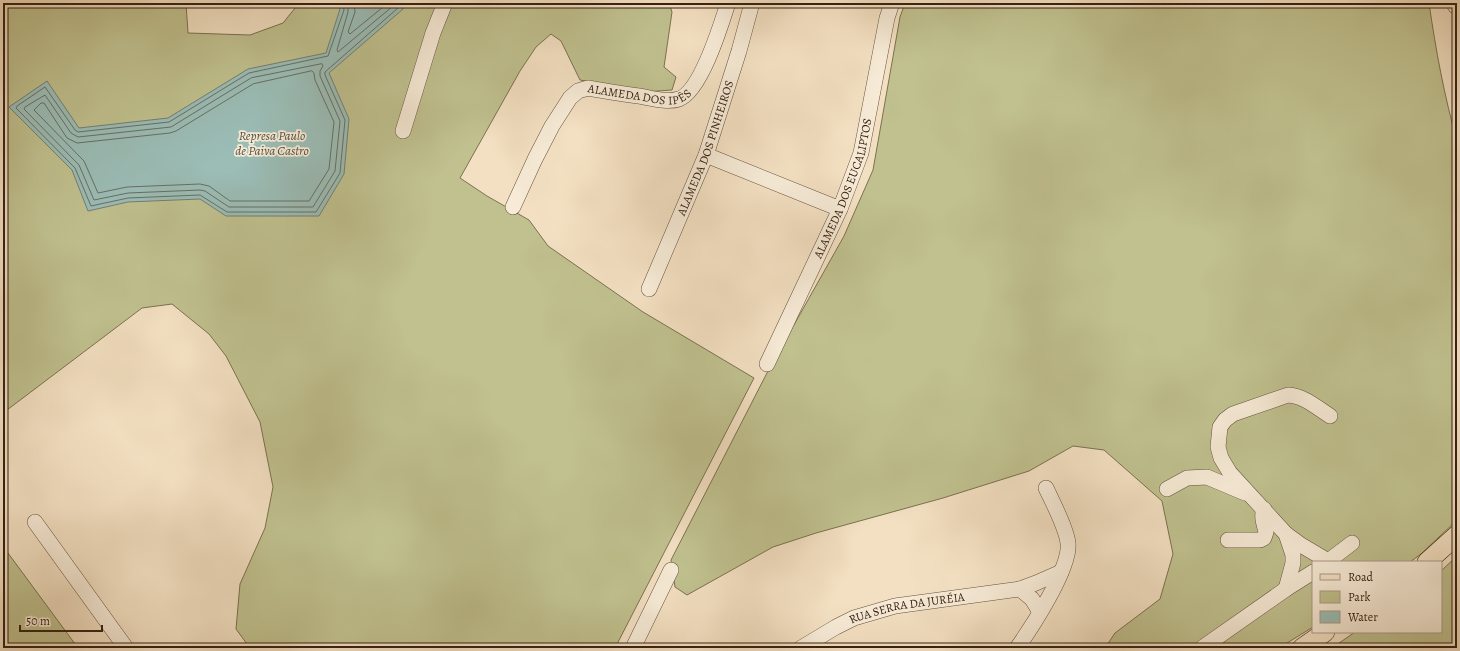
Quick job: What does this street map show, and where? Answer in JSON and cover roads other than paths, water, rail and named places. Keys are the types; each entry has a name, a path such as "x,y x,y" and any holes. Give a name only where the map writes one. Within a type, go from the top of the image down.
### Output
{"main road":[{"path":"1428,561 1457,535"},
{"path":"1302,648 1324,633"}],"street":[{"path":"403,131 433,33 445,3"},
{"name":"ALAMEDA DOS IPÊS","path":"513,207 542,146 570,98 578,91 588,88 662,101 678,99 686,94 696,83 704,67 728,3"},
{"name":"ALAMEDA DOS PINHEIROS","path":"649,289 706,155 733,73 752,3"},
{"name":"ALAMEDA DOS EUCALIPTOS","path":"767,364 840,209 861,153 887,18 892,3"},
{"path":"706,155 840,209"},
{"path":"1326,561 1286,534 1230,473 1221,458 1218,447 1220,427 1225,420 1233,414 1288,395 1296,395 1305,399 1330,416"},
{"path":"1167,489 1187,478 1207,477 1250,496"},
{"path":"1017,648 1040,612 1061,572 1067,553 1068,544 1066,534 1046,488"},
{"path":"1228,540 1260,540 1264,538 1266,532 1262,515 1264,509"},
{"path":"35,522 126,648"},
{"path":"1286,534 1293,563 1286,589"},
{"path":"1329,561 1352,543"},
{"path":"638,646 671,570"},
{"name":"RUA SERRA DA JURÉIA","path":"801,648 854,618 895,606 1020,588 1061,572"},
{"path":"1202,648 1312,573"},
{"path":"1020,588 1032,600 1040,612"}],"water":[{"name":"Represa Paulo de Paiva Castro","path":"339,3 403,3 403,9 329,73 349,119 344,174 319,216 226,216 200,199 128,202 88,211 72,170 9,107 47,81 79,128 168,118 248,69 326,53 340,9"}]}
